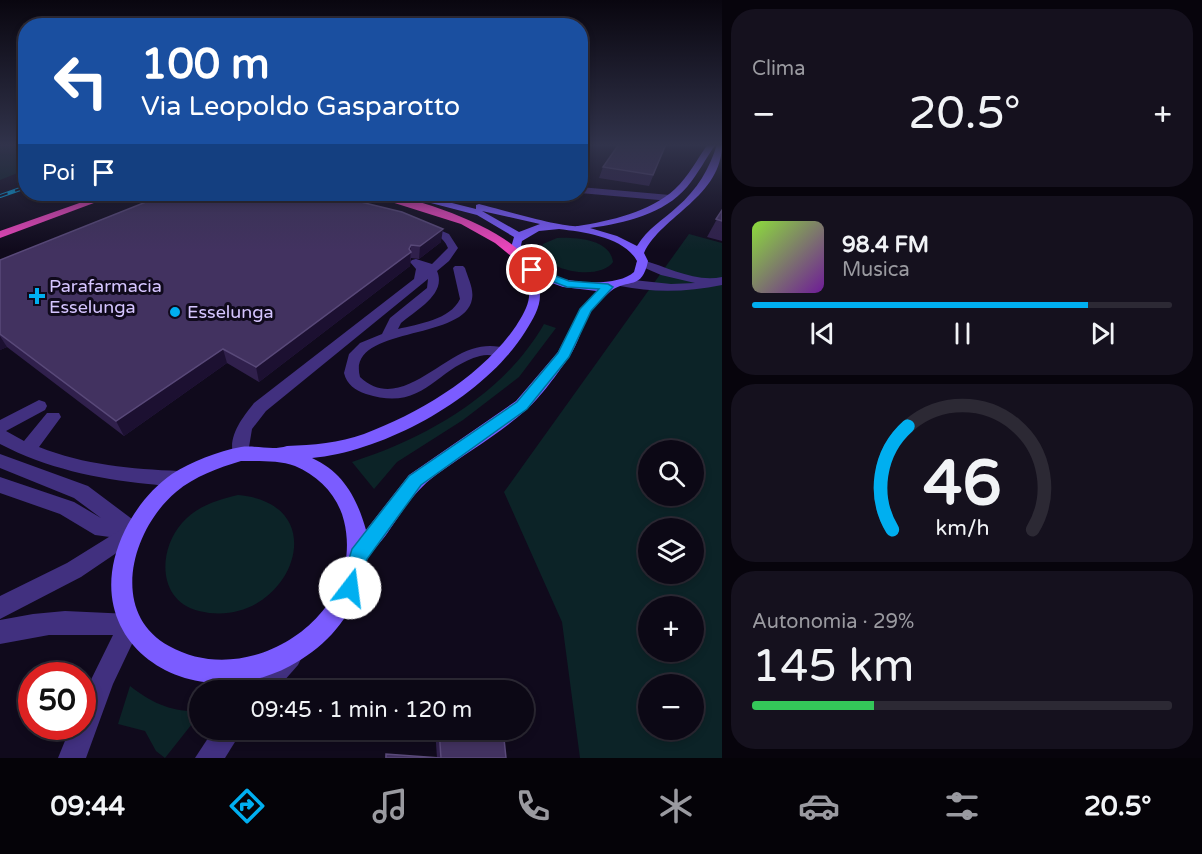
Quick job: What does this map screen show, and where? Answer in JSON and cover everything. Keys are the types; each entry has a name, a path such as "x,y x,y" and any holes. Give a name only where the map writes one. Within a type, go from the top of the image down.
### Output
{"highway":[{"path":"0,227 72,201"},
{"path":"0,235 94,201"},
{"path":"397,201 459,218 492,236 517,257"}],"main road":[{"path":"578,227 620,219 651,208 670,198 688,179"},
{"path":"517,257 548,278 588,287 616,285 635,278 641,271 640,259 650,233 683,207 705,179"},
{"path":"436,201 490,218 519,236"},
{"path":"461,207 480,207 507,212 560,226"},
{"path":"271,454 300,460 326,474 345,495 356,523 359,555 350,588 330,621 298,649 261,666 221,673 184,667 152,650 130,625 121,594 122,561 133,531 159,495 179,479 210,463 241,454 314,452 347,446 417,417 472,380 503,352 523,327 535,296 532,284 517,257 514,244 519,236 529,230 560,226 578,227 614,237 628,245 640,259"},
{"path":"359,555 415,480 522,405 564,354 586,309 616,285"}],"street":[{"path":"588,191 670,198"},
{"path":"618,193 640,200 651,208"},
{"path":"409,222 439,232 453,243 449,255 432,269"},
{"path":"640,259 672,274 719,282"},
{"path":"241,454 244,428 260,407 419,280 422,269 416,262 432,269 435,278 433,289 395,321 388,335"},
{"path":"459,268 466,291 466,301 458,312 431,324 375,340 357,355 351,364 351,375 357,385 372,392 391,395 405,392 435,378 475,352 489,349 503,352"},
{"path":"616,285 671,288 719,282"},
{"path":"0,427 39,406"},
{"path":"30,450 33,440 53,417"},
{"path":"0,436 30,450 100,471 128,476 179,479"},
{"path":"0,461 81,492 133,531"},
{"path":"0,486 67,508 95,526 133,531"},
{"path":"0,608 74,570 133,531"},
{"path":"0,632 21,626 72,620 130,625 103,678 72,758"},
{"path":"269,680 298,649"},
{"path":"209,758 222,740"}],"green space":[{"path":"689,234 722,243 722,758 580,758 562,622 504,492"},
{"path":"557,238 582,239 599,244 606,248 613,262 606,268 595,272 569,270 557,266 547,260 542,253 543,244"},
{"path":"544,324 556,328 519,377 463,420 397,462 374,489 352,462 408,440 461,410 508,372"},
{"path":"238,495 270,503 288,520 294,541 290,565 277,586 257,603 230,613 199,611 185,605 175,597 169,586 166,560 169,547 174,534 188,517 201,508"},
{"path":"130,686 162,705 189,711 189,728 165,758 156,751 145,731 118,724"}],"building":[{"name":"Esselunga","path":"148,201 357,201 402,212 443,229 420,246 411,245 409,249 411,252 256,367 223,349 116,421 0,334 0,260"},
{"path":"722,210 722,221 716,219"},
{"path":"440,740 504,740 506,758 441,758"},
{"path":"386,754 441,758 386,758"}],"railway":[{"path":"0,196 18,190"}],"place":[{"name":"Parafarmacia Esselunga","path":"37,296"},
{"name":"Esselunga","path":"175,312"}],"route":[{"path":"350,588 359,555 415,480 522,405 547,378 564,354 586,309 608,287 567,284 532,270"}]}
